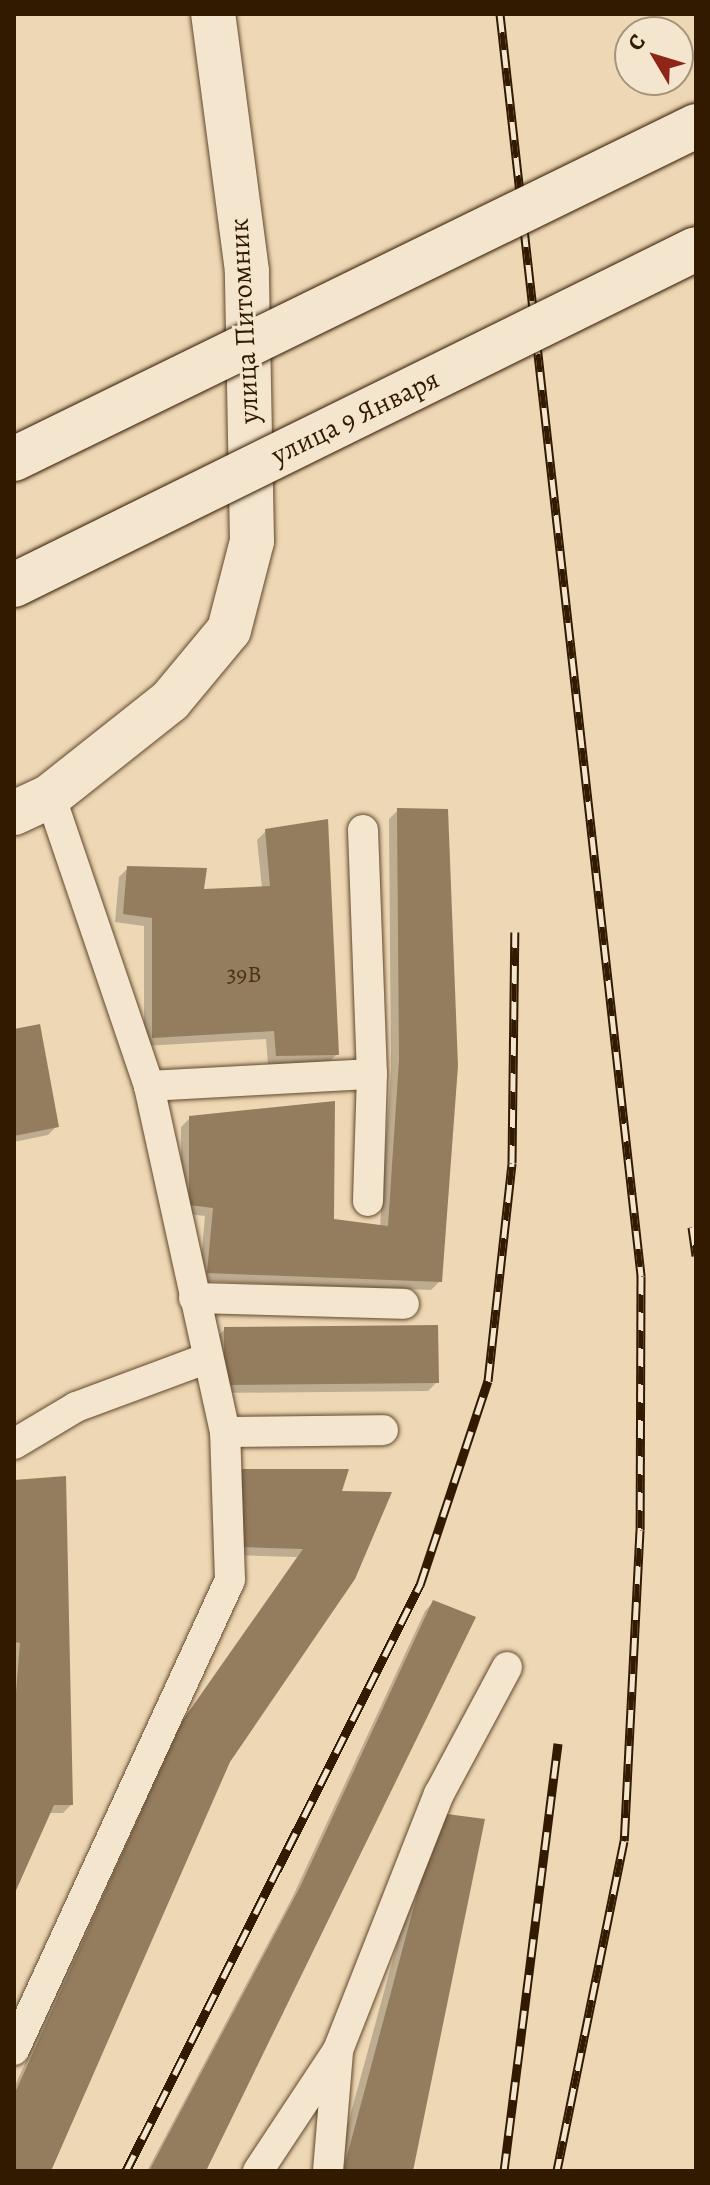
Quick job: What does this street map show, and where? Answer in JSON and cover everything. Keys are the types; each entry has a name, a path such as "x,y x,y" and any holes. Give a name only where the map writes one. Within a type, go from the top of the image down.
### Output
{"main road":[{"name":"улица Питомник","path":"32,804 170,701 229,630 252,541 247,271 213,14"},
{"path":"14,459 696,126"},
{"name":"улица 9 Января","path":"14,585 696,249"}],"lane":[{"path":"14,2050 230,1580 225,1432 149,1086 32,804"},
{"path":"363,830 372,1074 368,1201"},
{"path":"149,1086 372,1074"},
{"path":"194,1298 404,1304"},
{"path":"14,1444 76,1407 208,1358"},
{"path":"225,1432 383,1430"},
{"path":"258,2171 338,2050 439,1794 507,1667"},
{"path":"328,2171 338,2050"}],"building":[{"path":"397,808 448,809 458,1066 442,1282 207,1273 213,1208 189,1205 189,1116 335,1101 334,1219 388,1226 399,1060"},
{"path":"328,819 339,1055 276,1056 274,1031 152,1038 152,918 123,914 127,866 207,868 204,889 270,886 265,829"},
{"path":"40,1024 59,1127 14,1136 14,1029"},
{"path":"438,1325 439,1383 224,1385 224,1327"},
{"path":"241,1469 349,1469 342,1491 392,1492 355,1579 230,1762 51,2171 14,2171 14,2095 181,1723 303,1549 241,1547"},
{"path":"66,1476 73,1805 54,1805 14,1895 14,1717 20,1643 14,1642 14,1480"},
{"path":"433,1600 476,1617 206,2171 149,2171 300,1887"},
{"path":"439,1813 485,1819 413,2171 343,2171"}],"railway":[{"path":"500,14 641,1276 640,1530 624,1841 557,2171"},
{"path":"126,2171 420,1585 488,1381 512,1163 515,932"},
{"path":"692,1227 696,1256"},
{"path":"504,2171 558,1743"}]}
